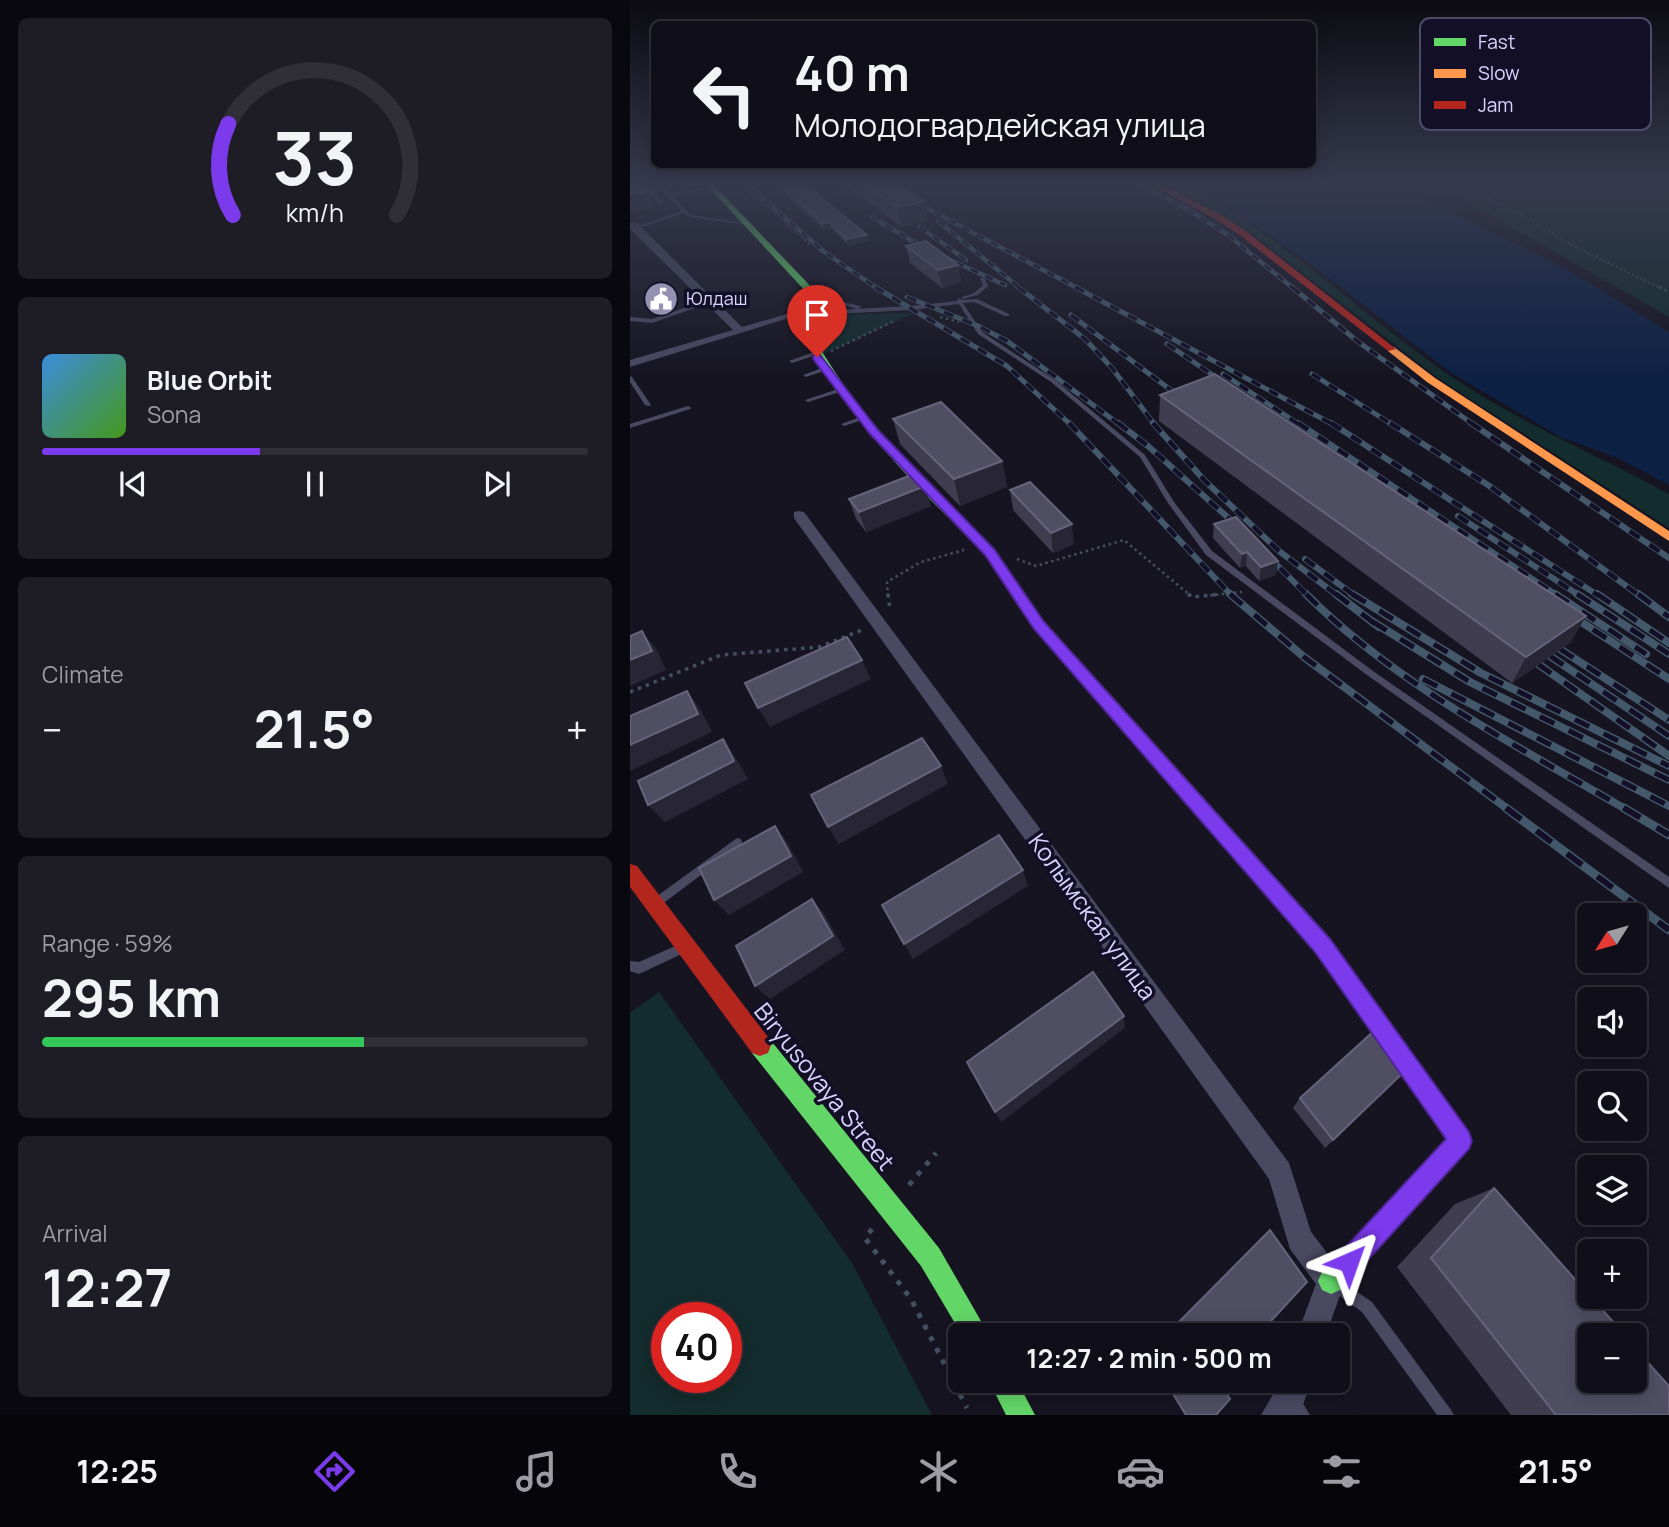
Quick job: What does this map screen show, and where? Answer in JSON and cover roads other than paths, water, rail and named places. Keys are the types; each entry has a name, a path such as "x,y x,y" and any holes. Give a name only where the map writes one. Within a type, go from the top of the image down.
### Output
{"street":[{"path":"654,246 739,330"},
{"path":"630,364 797,314 815,296 766,246"},
{"path":"1259,246 1431,380 1669,537"},
{"path":"797,314 819,360 863,418 938,502 982,545 1039,625 1322,946 1461,1141 1331,1281 1316,1323"},
{"name":"Колымская улица","path":"799,515 1280,1172 1300,1240 1331,1281"},
{"name":"Biryusovaya Street","path":"630,872 760,1046 930,1257 969,1323"},
{"path":"1009,1393 1021,1415"}],"lane":[{"path":"959,300 976,294 986,285 982,279"},
{"path":"815,296 869,310"},
{"path":"959,300 980,333 1053,381 1143,456 1171,503 1209,553 1381,681 1669,883"},
{"path":"797,314 911,308 975,300 1007,315"},
{"path":"630,319 652,321 710,301"},
{"path":"792,361 819,360"},
{"path":"806,375 819,360"},
{"path":"630,378 648,405"},
{"path":"808,400 841,390"},
{"path":"630,426 688,408"},
{"path":"844,424 863,418"},
{"path":"654,904 737,842"},
{"path":"630,966 639,968 686,947"},
{"path":"1331,1281 1367,1307 1446,1415"}],"water":[{"path":"1285,246 1520,246 1563,267 1669,332 1669,485 1618,458 1560,437 1451,373"}],"railway":[{"path":"817,246 876,287"},
{"path":"921,246 1005,285"},
{"path":"947,246 966,260"},
{"path":"969,246 1021,289"},
{"path":"998,246 1079,289"},
{"path":"1241,246 1294,289"},
{"path":"876,287 1007,366 1070,424"},
{"path":"1018,287 1085,339 1112,368 1155,425"},
{"path":"1075,287 1334,425"},
{"path":"1292,287 1357,341 1474,425"},
{"path":"907,297 976,325 1007,341 1120,425"},
{"path":"1071,315 1188,403"},
{"path":"1167,344 1229,386"},
{"path":"1223,374 1300,425"},
{"path":"1312,374 1393,425"},
{"path":"1118,423 1148,446 1243,531"},
{"path":"1153,423 1205,481 1279,551 1338,596"},
{"path":"1298,423 1558,596"},
{"path":"1331,423 1599,596"},
{"path":"1390,423 1488,485 1640,596"},
{"path":"1471,423 1669,558"},
{"path":"1070,424 1231,594"},
{"path":"1458,516 1580,596"},
{"path":"1263,551 1306,594"},
{"path":"1305,559 1354,595"},
{"path":"1231,594 1304,657 1509,810"},
{"path":"1306,594 1342,627 1419,686 1627,810"},
{"path":"1336,594 1379,627"},
{"path":"1555,594 1646,654"},
{"path":"1577,594 1669,654"},
{"path":"1597,594 1669,643"},
{"path":"1638,594 1669,617"},
{"path":"1354,595 1481,673 1669,766"},
{"path":"1566,612 1669,679"},
{"path":"1373,622 1470,682 1669,780"},
{"path":"1560,649 1669,720"},
{"path":"1550,656 1669,736"},
{"path":"1538,664 1669,756"},
{"path":"1423,679 1669,806"},
{"path":"1506,808 1669,930"},
{"path":"1624,808 1669,835"}],"place":[{"name":"Юлдаш","path":"661,299"}]}
